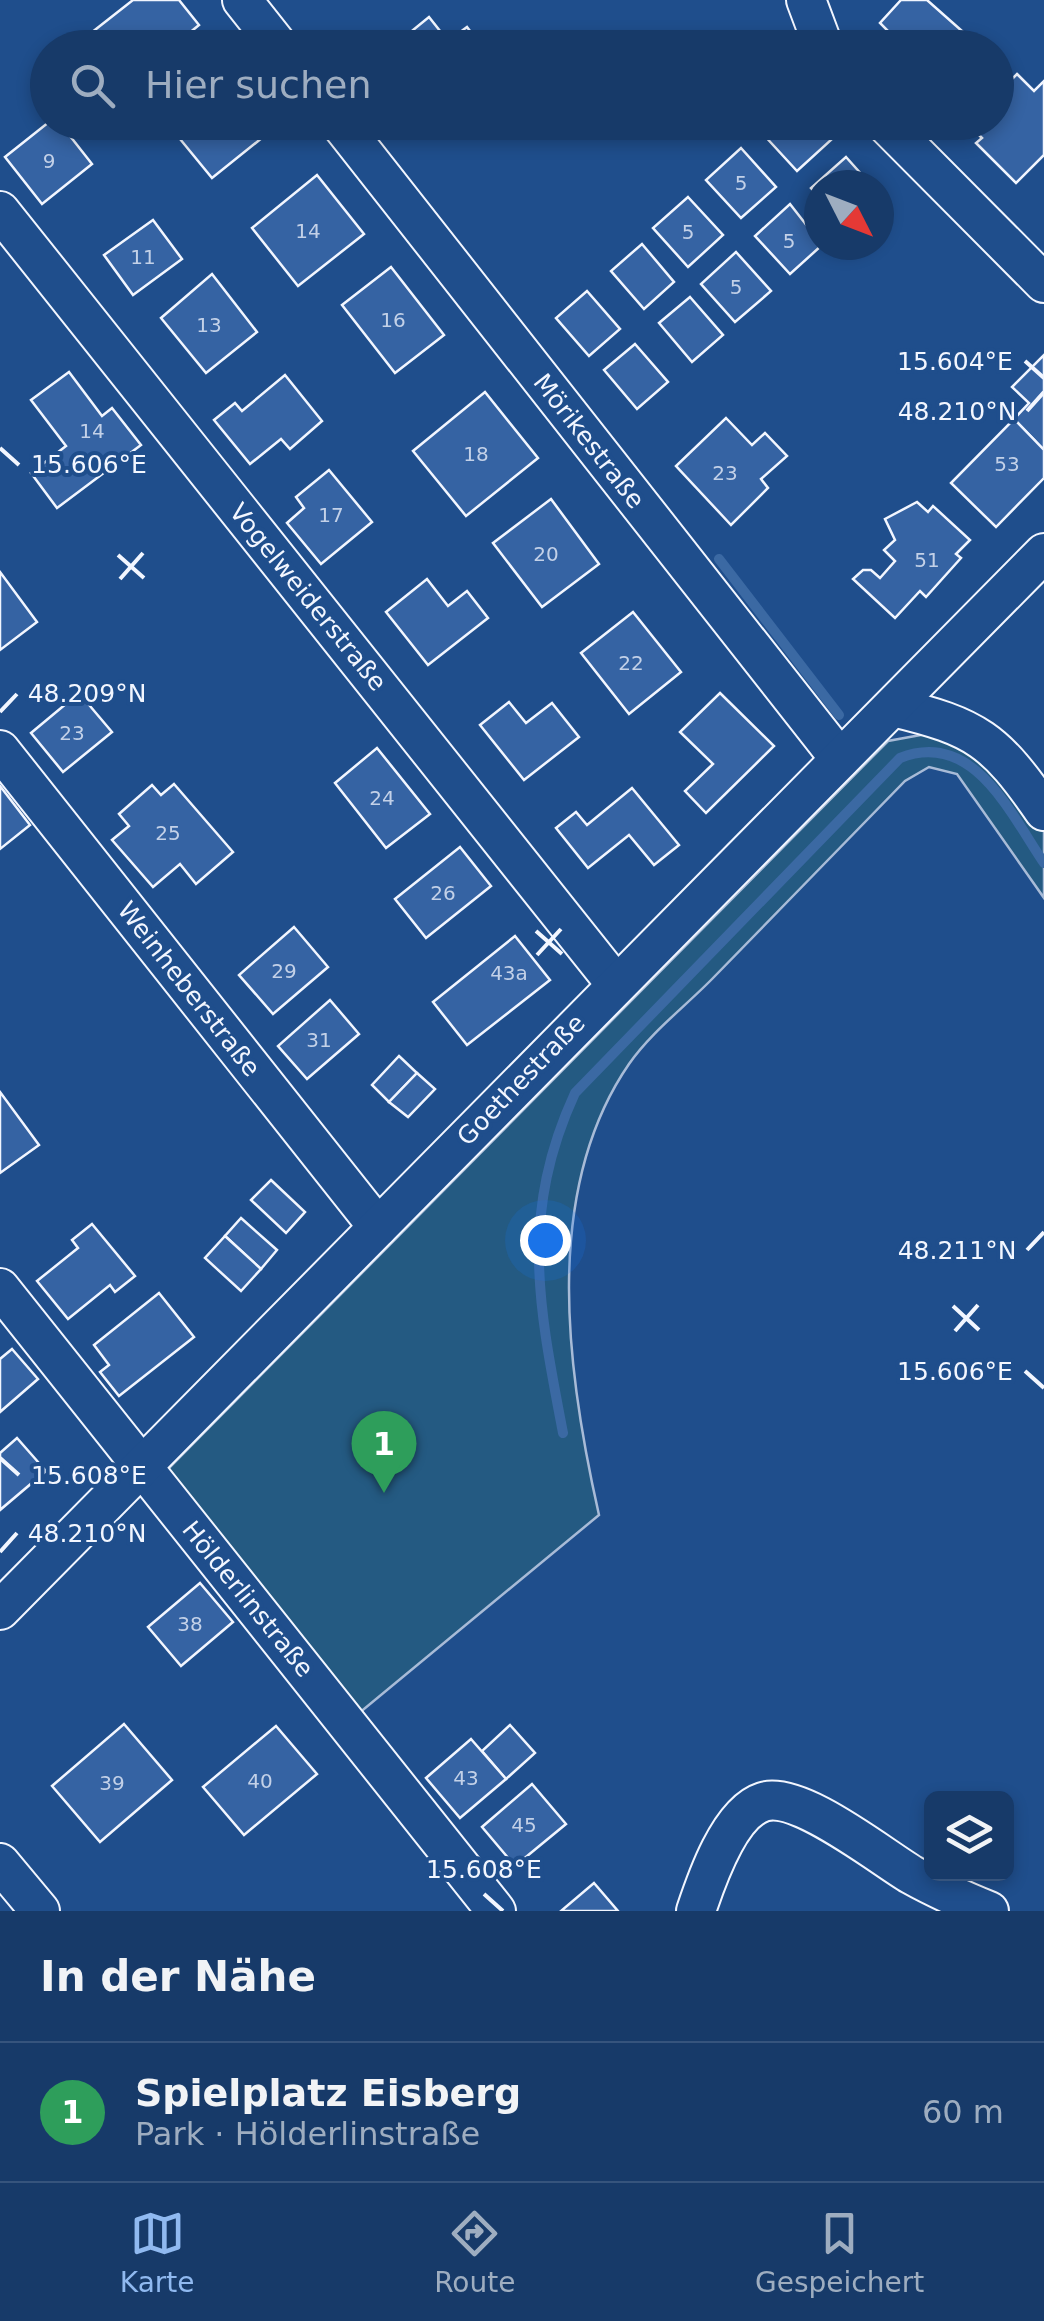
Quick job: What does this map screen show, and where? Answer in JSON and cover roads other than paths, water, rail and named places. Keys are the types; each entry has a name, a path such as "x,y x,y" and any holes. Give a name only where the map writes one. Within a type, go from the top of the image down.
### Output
{"street":[{"path":"242,0 266,30"},
{"path":"806,0 817,30"},
{"name":"Mörikestraße","path":"352,140 840,758"},
{"path":"902,140 1044,283"},
{"name":"Vogelweiderstraße","path":"0,211 615,983"},
{"name":"Goethestraße","path":"0,1610 615,983 1044,553"},
{"path":"893,707 952,721 984,738 1011,763 1044,811"},
{"name":"Weinheberstraße","path":"0,750 378,1227"},
{"name":"Hölderlinstraße","path":"0,1288 496,1911"},
{"path":"696,1911 724,1842 746,1813 763,1802 786,1802 810,1812 912,1875 988,1911"},
{"path":"0,1863 40,1911"}],"waterway":[{"path":"719,559 839,715"},
{"path":"563,1433 541,1302 540,1221 557,1137 575,1093 900,758 926,752 949,755 969,765 1003,800 1044,863"}],"place":[{"name":"Spielplatz Eisberg","path":"384,1493"}]}
